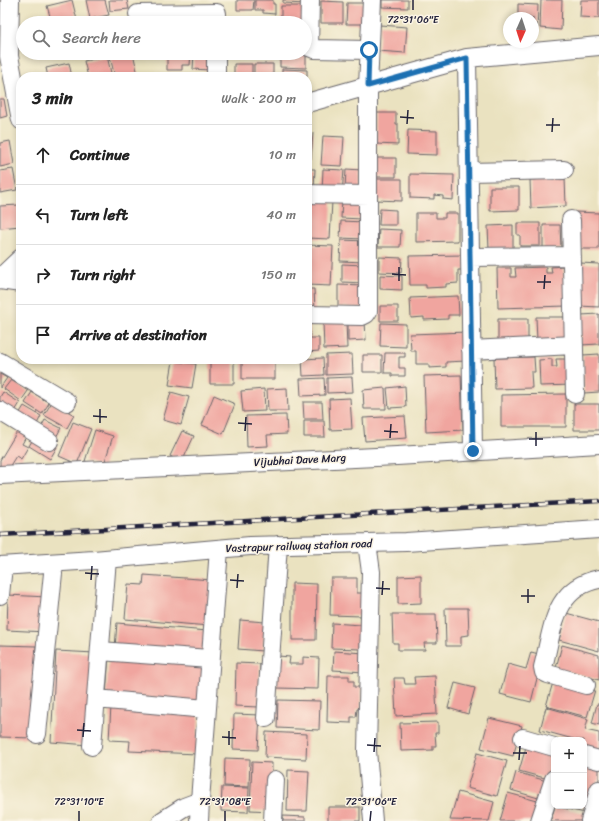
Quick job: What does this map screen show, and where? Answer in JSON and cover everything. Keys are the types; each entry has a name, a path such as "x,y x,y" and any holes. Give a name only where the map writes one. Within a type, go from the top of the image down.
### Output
{"street":[{"path":"10,0 16,47"},
{"path":"310,0 310,16"},
{"path":"312,315 362,316 366,314 369,303 368,86 372,0"},
{"path":"138,14 217,12"},
{"path":"312,102 467,58 599,46"},
{"path":"312,48 369,50"},
{"path":"467,58 473,451"},
{"path":"17,60 18,72"},
{"path":"216,60 216,72"},
{"path":"469,172 564,170"},
{"path":"312,194 368,195"},
{"path":"571,220 575,394"},
{"path":"470,257 572,256"},
{"path":"0,279 16,263"},
{"path":"0,279 16,282"},
{"path":"472,350 574,345"},
{"path":"0,362 67,402"},
{"path":"0,411 49,440"},
{"name":"Vijubhai Dave Marg","path":"0,475 599,444"},
{"name":"Vastrapur railway station road","path":"2,566 278,545 367,543 599,529"},
{"path":"367,543 371,572 367,750 373,821"},
{"path":"266,718 278,545"},
{"path":"199,821 209,660 219,549"},
{"path":"92,746 107,559"},
{"path":"37,734 54,563"},
{"path":"0,595 2,566"},
{"path":"586,685 548,674 544,672 543,667 560,605 568,595 579,586 599,579"},
{"path":"100,652 209,660"},
{"path":"96,700 206,709"},
{"path":"523,738 551,746"},
{"path":"587,757 599,760"},
{"path":"273,821 275,780"},
{"path":"540,821 551,788"},
{"path":"590,821 599,790"},
{"path":"162,821 184,807 200,801"}],"building":[{"path":"72,0 76,16 50,16 47,6"},
{"path":"86,0 105,0 109,15 89,16"},
{"path":"109,0 127,0 129,9 110,11"},
{"path":"237,0 254,0 253,10 237,10"},
{"path":"255,0 273,0 273,4 275,4 275,14 263,13 263,10 255,10"},
{"path":"283,0 309,0 309,4 283,3"},
{"path":"382,0 408,0 408,8 382,7"},
{"path":"541,0 562,0 561,30 540,28"},
{"path":"581,0 599,0 599,18 580,17"},
{"path":"321,1 343,2 343,23 321,23"},
{"path":"347,3 370,3 370,24 346,24"},
{"path":"518,4 538,5 538,12 518,12"},
{"path":"281,6 308,6 306,16 281,16"},
{"path":"380,25 407,27 405,53 378,51"},
{"path":"108,60 111,72 87,72 84,61"},
{"path":"111,60 135,60 137,72 114,72"},
{"path":"167,60 190,60 190,65 182,65 182,70 167,70"},
{"path":"194,60 209,60 209,70 193,69"},
{"path":"280,60 306,60 306,68 280,67"},
{"path":"69,63 71,72 47,72 46,68"},
{"path":"234,64 252,64 252,72 234,72"},
{"path":"254,64 273,64 273,72 254,72"},
{"path":"282,69 307,70 307,72 282,72"},
{"path":"0,99 4,99 7,116 0,118"},
{"path":"377,113 396,113 396,124 398,124 398,145 376,144"},
{"path":"408,130 437,131 437,155 407,154"},
{"path":"323,136 344,137 342,166 321,165"},
{"path":"10,141 14,164 0,167 0,143"},
{"path":"377,158 396,158 396,177 377,177"},
{"path":"13,169 16,190 0,193 0,171"},
{"path":"312,169 315,169 314,190 312,190"},
{"path":"323,169 344,170 342,193 322,192"},
{"path":"346,169 362,170 361,190 345,190"},
{"path":"410,174 454,175 453,200 443,199 443,196 434,195 434,199 410,198"},
{"path":"565,178 566,206 531,208 530,180"},
{"path":"377,179 402,179 402,201 376,200"},
{"path":"490,187 519,187 519,210 490,211"},
{"path":"342,199 363,201 362,219 341,218"},
{"path":"312,200 332,201 330,239 312,238"},
{"path":"16,205 16,226 0,228 0,206"},
{"path":"380,209 396,210 396,225 379,225"},
{"path":"576,212 599,213 599,249 576,249"},
{"path":"416,213 436,213 436,218 445,218 445,213 458,213 458,241 416,242"},
{"path":"341,221 365,222 364,239 340,238"},
{"path":"517,223 540,223 540,246 520,246 520,235 517,235"},
{"path":"513,225 513,249 489,250 488,226"},
{"path":"543,225 560,225 561,249 543,250"},
{"path":"379,229 401,230 400,247 378,247"},
{"path":"341,240 365,241 364,262 340,261"},
{"path":"312,245 333,246 331,286 312,285"},
{"path":"464,255 465,270 458,270 458,283 446,284 446,287 426,288 426,285 410,285 409,256"},
{"path":"379,257 402,258 401,273 379,272"},
{"path":"580,263 599,264 599,307 579,306"},
{"path":"342,264 364,265 364,283 342,282"},
{"path":"563,266 567,306 498,308 497,268 511,268 511,277 516,277 515,268 546,267 546,273 552,273 551,267"},
{"path":"380,275 402,276 402,290 380,289"},
{"path":"338,285 365,286 364,308 338,307"},
{"path":"312,289 314,289 315,311 312,311"},
{"path":"458,296 459,315 448,315 448,319 424,320 424,317 411,318 410,298"},
{"path":"380,306 398,306 398,321 380,321"},
{"path":"599,314 599,344 581,345 581,315"},
{"path":"536,317 570,317 570,341 537,341"},
{"path":"498,319 528,319 528,345 498,346"},
{"path":"346,321 347,348 324,349 323,322"},
{"path":"365,321 366,340 348,341 348,322"},
{"path":"381,323 406,324 406,347 380,346"},
{"path":"468,332 466,361 446,362 446,367 429,368 429,364 416,364 416,351 411,351 410,334"},
{"path":"312,338 319,338 319,351 312,352"},
{"path":"385,353 405,353 405,357 399,357 399,368 405,368 405,376 392,376 392,373 384,373"},
{"path":"352,354 353,374 326,375 326,355"},
{"path":"599,354 599,392 584,393 583,355"},
{"path":"363,355 382,355 382,372 363,372"},
{"path":"534,357 535,372 531,372 532,388 495,389 494,358"},
{"path":"323,358 324,375 303,376 302,364 312,364 312,359"},
{"path":"552,359 552,367 557,367 556,359 571,359 572,385 540,386 539,360"},
{"path":"172,364 196,364 192,388 169,385"},
{"path":"210,364 234,364 234,384 210,384"},
{"path":"242,364 275,364 275,379 242,379"},
{"path":"0,374 7,378 0,388"},
{"path":"461,375 463,430 426,432 424,376"},
{"path":"352,377 353,392 327,393 327,378"},
{"path":"324,378 325,395 301,396 300,379"},
{"path":"11,380 28,391 21,401 4,389"},
{"path":"405,386 406,407 389,408 387,388"},
{"path":"287,388 288,411 268,411 267,389"},
{"path":"385,388 386,409 364,409 363,390"},
{"path":"264,389 265,411 243,412 241,391"},
{"path":"3,392 20,403 12,416 0,409 0,397"},
{"path":"32,392 49,403 42,414 25,403"},
{"path":"171,392 189,397 181,425 163,420"},
{"path":"566,394 566,427 501,427 501,395"},
{"path":"214,395 235,404 223,434 202,425"},
{"path":"350,398 352,429 330,430 329,399"},
{"path":"52,402 74,415 67,428 44,415"},
{"path":"303,402 322,402 323,419 304,419"},
{"path":"574,404 599,404 599,430 574,430"},
{"path":"24,406 41,416 34,430 16,419"},
{"path":"286,415 287,434 267,435 268,446 247,447 246,416"},
{"path":"405,416 407,438 365,441 363,418"},
{"path":"45,420 61,428 54,441 38,433"},
{"path":"304,421 324,421 325,437 304,437"},
{"path":"73,422 91,429 77,464 59,456"},
{"path":"18,430 27,435 22,444 28,447 21,459 16,456 6,472 0,468 0,460"},
{"path":"95,430 113,436 103,467 85,461"},
{"path":"182,431 194,436 182,462 170,456"},
{"path":"36,434 57,447 50,459 29,446"},
{"path":"144,575 212,580 209,626 125,619 128,584 143,585"},
{"path":"421,575 421,603 398,604 398,576"},
{"path":"331,578 357,578 357,593 363,593 362,616 330,615"},
{"path":"292,583 317,584 316,640 292,640"},
{"path":"8,595 47,597 46,632 7,630"},
{"path":"445,608 468,608 469,635 461,636 461,646 446,646"},
{"path":"566,613 599,622 599,651 559,640"},
{"path":"392,614 436,614 437,643 424,643 425,650 398,650 398,643 393,643"},
{"path":"240,620 265,622 263,651 238,649"},
{"path":"117,623 207,631 205,656 115,648"},
{"path":"332,623 361,625 360,649 331,648"},
{"path":"0,645 36,646 34,738 0,737"},
{"path":"562,645 599,655 599,680 556,668"},
{"path":"56,651 95,653 89,745 51,742"},
{"path":"334,651 365,653 364,672 333,670"},
{"path":"531,652 543,655 531,702 500,694 508,664 526,669"},
{"path":"109,655 204,662 201,702 106,695"},
{"path":"278,656 290,657 289,664 303,664 303,657 319,658 318,689 277,688"},
{"path":"236,663 260,664 259,707 235,706"},
{"path":"328,676 349,676 349,681 354,681 354,687 362,687 361,709 357,709 356,717 351,717 351,723 327,722"},
{"path":"435,676 437,714 396,716 394,678 404,678 405,684 415,684 414,677"},
{"path":"554,679 595,690 587,717 546,706"},
{"path":"455,683 475,688 468,714 448,708"},
{"path":"278,700 320,701 319,730 277,728"},
{"path":"597,704 599,704 599,725 592,723"},
{"path":"111,706 199,711 197,754 129,751 130,741 109,740"},
{"path":"546,707 588,719 585,730 599,733 599,754 587,751 587,737 566,737 540,730"},
{"path":"234,714 260,715 258,750 233,749"},
{"path":"489,718 522,726 513,756 481,748"},
{"path":"438,722 438,733 435,733 436,746 433,746 433,750 401,751 400,723"},
{"path":"266,732 307,734 306,759 265,757"},
{"path":"526,747 551,754 551,780 519,771"},
{"path":"477,753 507,761 497,796 467,788"},
{"path":"225,758 250,759 249,787 224,786"},
{"path":"587,761 599,764 599,779 590,809 587,808"},
{"path":"252,762 272,763 271,811 250,810"},
{"path":"288,770 309,771 307,811 287,811"},
{"path":"516,772 550,782 545,800 511,790"},
{"path":"222,787 249,788 248,812 221,811"},
{"path":"458,792 494,802 489,821 450,820"},
{"path":"508,793 541,802 536,821 500,821"},
{"path":"328,807 360,807 360,821 328,821"},
{"path":"554,809 568,809 589,814 587,821 551,821"},
{"path":"283,816 305,817 305,821 283,821"}],"railway":[{"path":"0,535 599,501"}],"route":[{"path":"369,50 368,86 467,58 473,451"}]}
